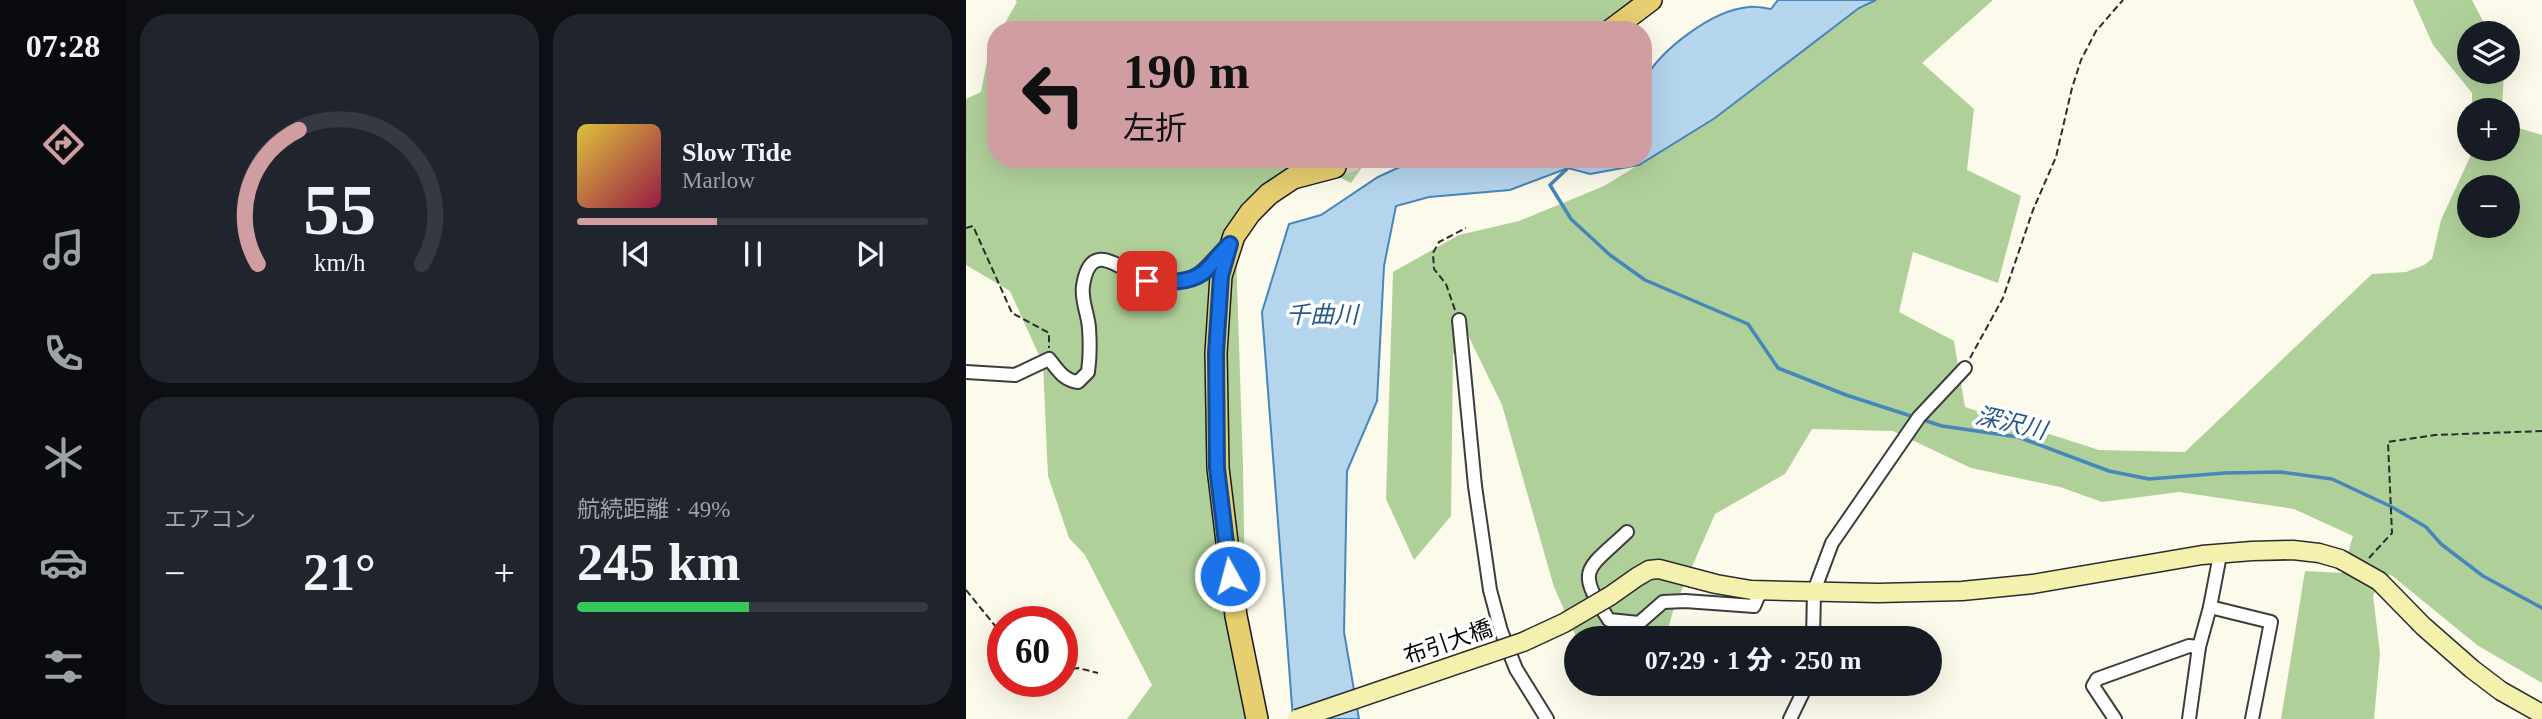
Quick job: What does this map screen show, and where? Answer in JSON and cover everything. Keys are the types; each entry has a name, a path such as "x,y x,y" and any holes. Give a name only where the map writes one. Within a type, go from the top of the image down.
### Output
{"main road":[{"path":"1623,21 1651,0"},
{"path":"1257,719 1236,616 1217,468 1217,340 1221,276 1230,244 1250,212 1269,194 1293,178 1331,168"}],"street":[{"path":"966,372 1015,375 1049,359 1069,380 1078,382 1088,372 1089,327 1082,299 1085,274 1091,265 1101,260 1114,262 1147,281 1177,282 1203,273 1230,244"},
{"path":"1459,320 1475,486 1490,590 1501,631 1516,669 1547,719"},
{"path":"1813,626 1814,591 1832,543 1919,417 1965,368"},
{"path":"1628,532 1591,566 1587,580 1591,592 1609,620 1639,623 1663,602 1754,606 1761,590"},
{"name":"布引大橋","path":"1297,719 1523,642 1564,623 1649,570 1659,569 1716,584 1761,590 1878,593 1962,591 2033,584 2202,555 2293,550 2340,559 2379,581 2423,626 2472,669 2501,691 2542,714"},
{"path":"2189,719 2199,647 2220,555"},
{"path":"2210,607 2271,622 2252,719"},
{"path":"2115,719 2093,687 2097,679 2189,646 2199,647"},
{"path":"1790,719 1801,696"}],"path":[{"path":"1965,368 2003,298 2033,210 2056,157 2081,60 2096,31 2123,0"},
{"path":"966,229 973,226 1012,313 1049,333 1049,359"},
{"path":"1459,320 1446,284 1434,269 1433,253 1439,242 1466,228"},
{"path":"2359,568 2392,533 2388,442 2435,435 2542,431"},
{"path":"966,590 987,616"},
{"path":"1078,668 1098,673"}],"green space":[{"path":"1015,0 1640,0 1615,21 1006,21 1017,2"},
{"path":"1876,0 1993,0 1922,63 1974,109 1967,170 2021,196 1998,283 1913,252 1899,312 1954,341 1965,407 2099,450 2185,452 2372,274 2406,272 2432,259 2441,220 2457,185 2457,238 2520,238 2520,175 2462,175 2468,161 2520,161 2520,129 2542,135 2542,683 2477,645 2390,574 2373,595 2380,654 2374,719 2281,719 2305,571 2342,573 2353,536 2294,509 2179,492 2102,502 2060,487 1971,468 1893,431 1812,429 1785,474 1715,514 1669,626 1571,626 1554,587 1502,405 1464,327 1453,355 1451,516 1414,560 1386,499 1393,272 1459,235 1519,221 1604,186 1633,168 1652,168 1652,157 1715,118 1859,8"},
{"path":"2413,0 2472,0 2483,21 2457,21 2457,75 2433,45"},
{"path":"987,61 987,168 1330,168 1235,222 1247,719 1127,719 1152,685 1085,555 1069,538 1048,476 1043,364 1010,291 966,265 966,99 981,92"},
{"path":"2465,84 2503,84 2503,98 2472,98 2472,93"},
{"path":"1333,168 1362,168 1351,183 1335,175"}],"water":[{"name":"千曲川","path":"1778,0 1876,0 1859,8 1715,118 1652,157 1652,69 1674,45 1719,15 1749,7 1771,9"},
{"name":"千曲川","path":"1398,168 1568,168 1510,190 1429,197 1396,206 1384,266 1377,401 1347,471 1344,632 1359,719 1293,719 1262,312 1289,224 1321,215 1378,177"},
{"name":"千曲川","path":"1568,168 1623,168 1590,174"}],"waterway":[{"name":"深沢川","path":"1568,168 1550,185 1571,219 1610,255 1645,280 1748,324 1778,368 1846,395 1942,426 2018,437 2109,471 2149,479 2280,472 2332,479 2392,507 2426,527 2441,544 2483,576 2542,608"}],"route":[{"path":"1147,281 1177,282 1203,273 1230,244 1221,276 1216,353 1217,468 1230,576"}]}
